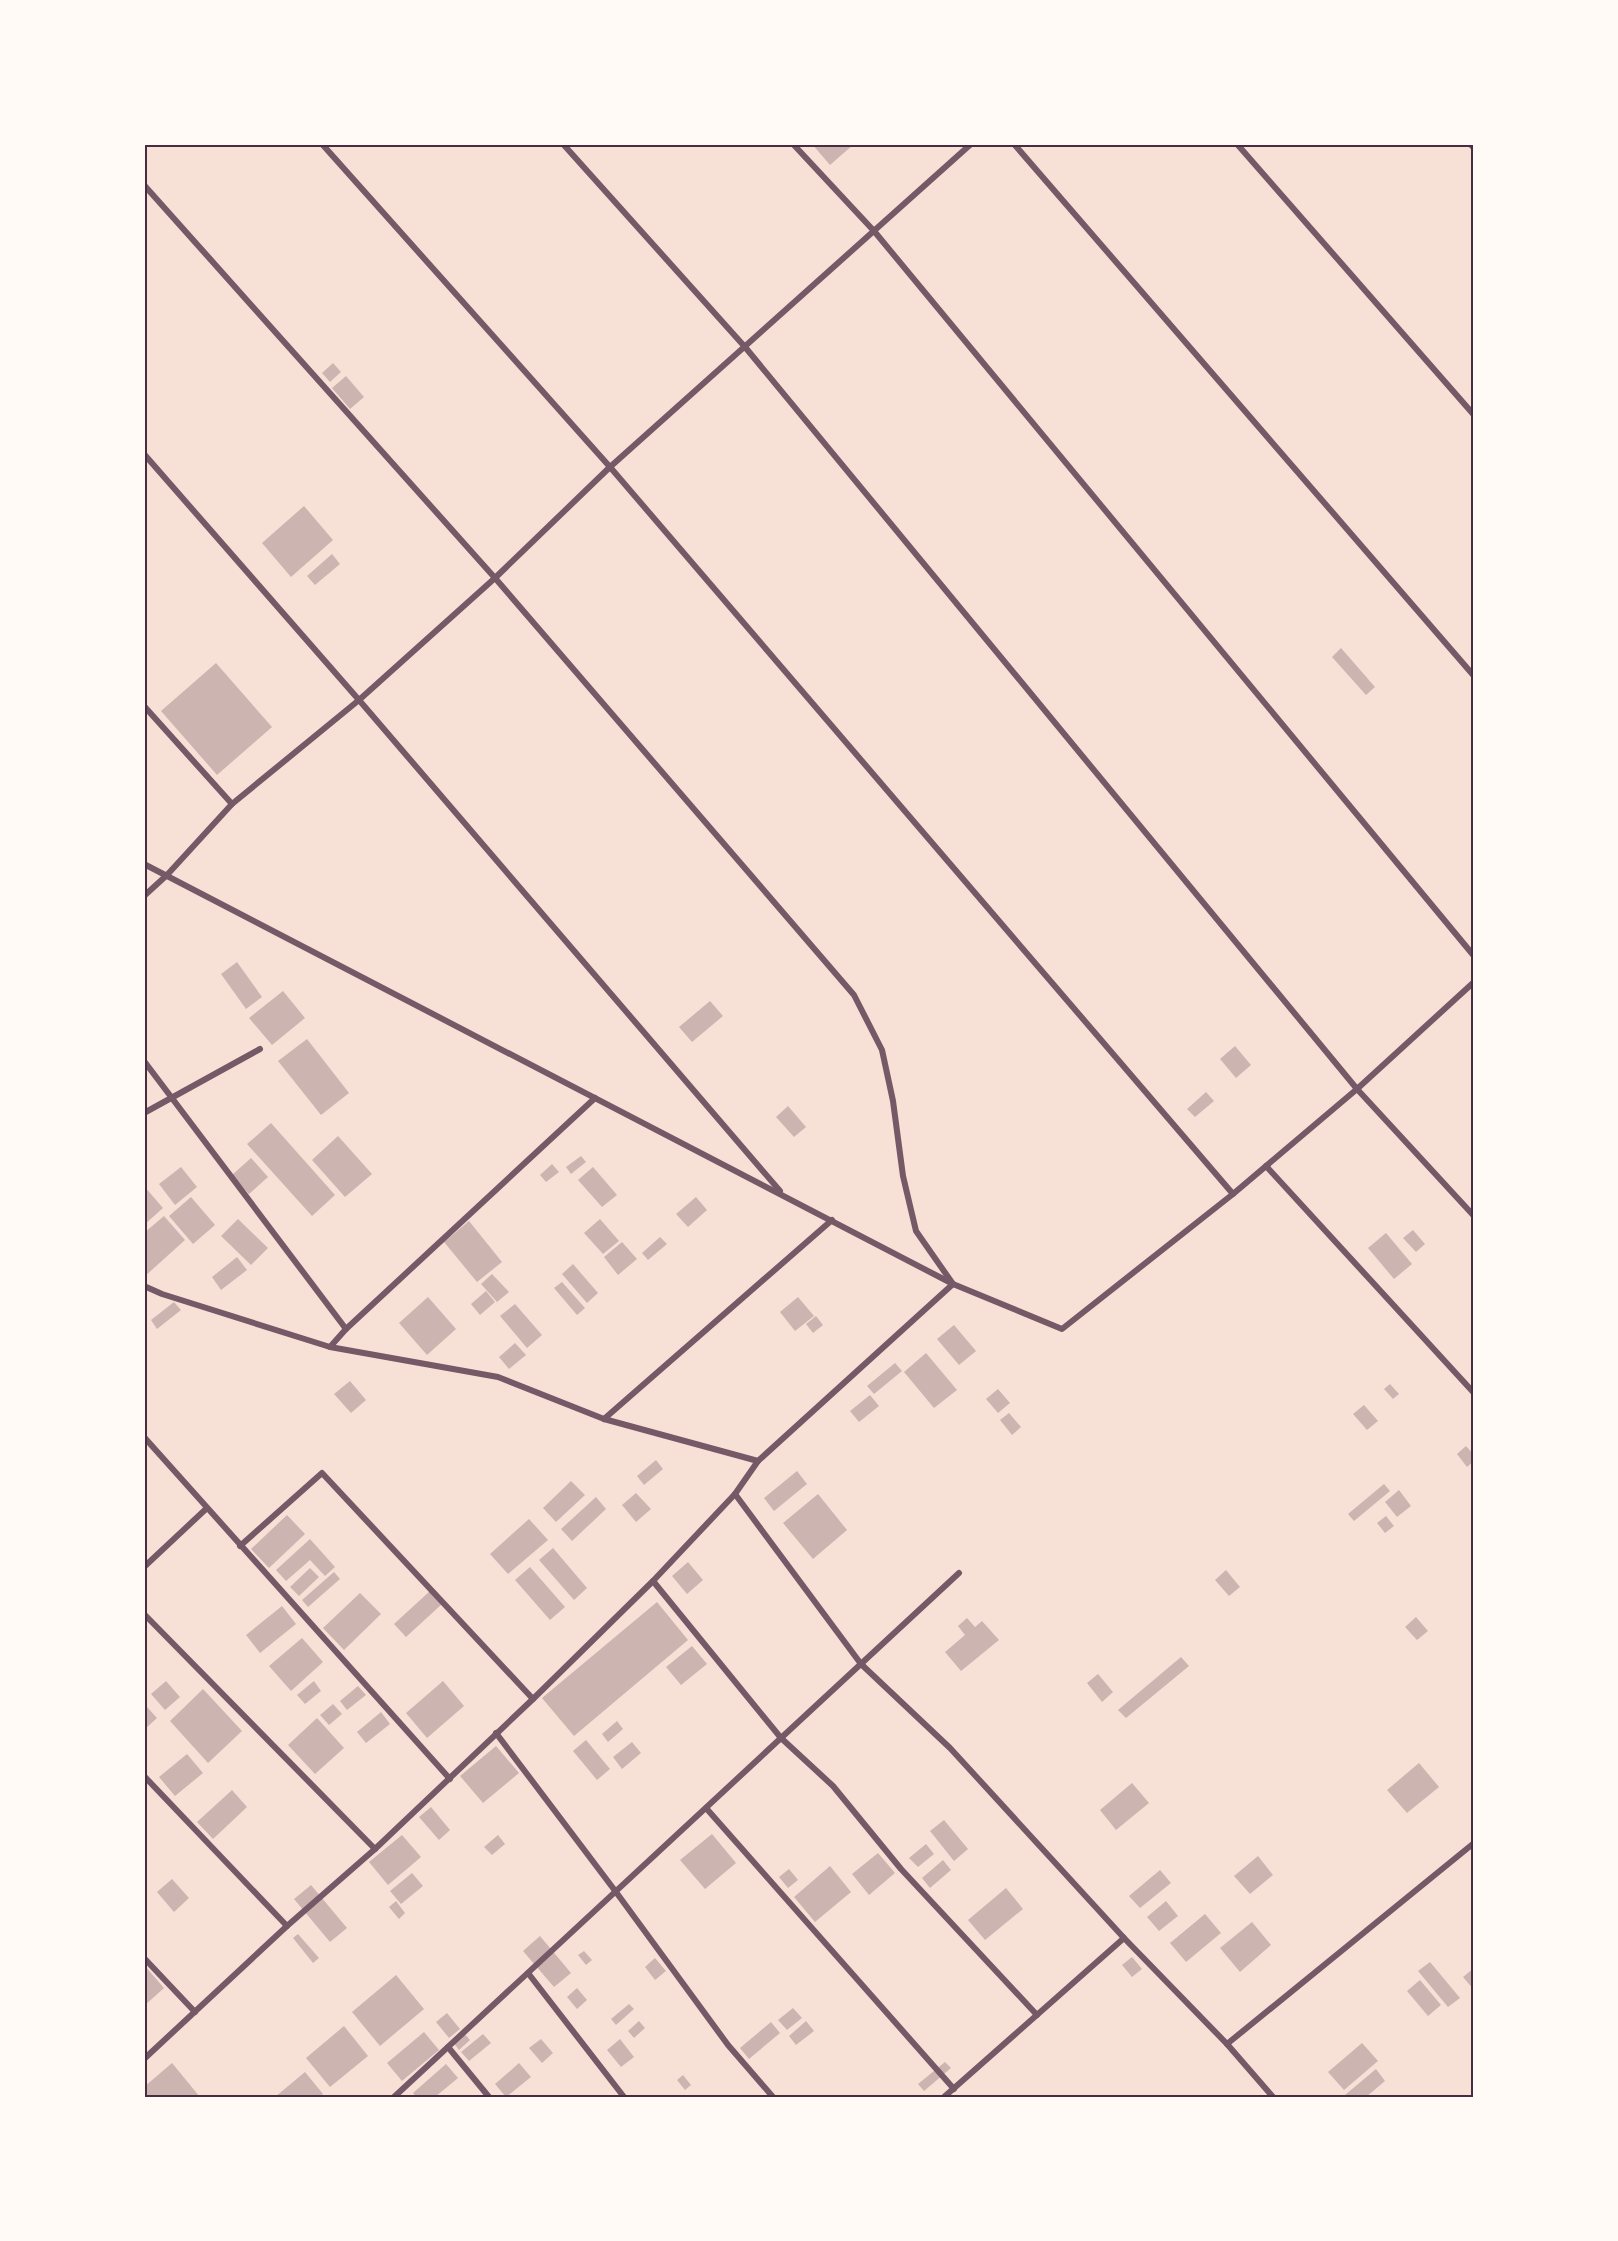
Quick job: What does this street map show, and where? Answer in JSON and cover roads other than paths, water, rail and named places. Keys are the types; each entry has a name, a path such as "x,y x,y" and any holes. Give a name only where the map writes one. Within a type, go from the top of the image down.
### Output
{"street":[{"path":"322,144 610,467 1233,1194"},
{"path":"563,144 745,347 1357,1089 1474,1216"},
{"path":"793,144 874,231 1474,956"},
{"path":"144,896 167,875 232,804 359,700 495,578 610,467 971,144"},
{"path":"1014,144 1474,676"},
{"path":"1237,144 1474,415"},
{"path":"1470,144 1474,148"},
{"path":"144,185 495,578 854,995 882,1050 893,1101 903,1176 916,1231 953,1284"},
{"path":"144,454 359,700 783,1195"},
{"path":"144,706 232,804"},
{"path":"144,864 953,1284 1062,1329 1233,1194 1357,1089 1474,982"},
{"path":"144,1113 260,1049"},
{"path":"144,1061 346,1329"},
{"path":"330,1347 346,1329 595,1098"},
{"path":"1266,1166 1474,1393"},
{"path":"604,1419 832,1220"},
{"path":"144,2060 287,1926 450,1779 653,1581 735,1494 758,1461 953,1284"},
{"path":"144,1286 162,1294 330,1347 498,1377 604,1419 758,1461"},
{"path":"144,1437 450,1779"},
{"path":"240,1546 322,1473 532,1699"},
{"path":"735,1494 861,1664 950,1748 1124,1938 1227,2044 1273,2097"},
{"path":"144,1567 207,1508"},
{"path":"394,2097 959,1573"},
{"path":"653,1581 781,1738 833,1786 901,1869 1037,2015"},
{"path":"144,1614 375,1849"},
{"path":"496,1733 728,2045 773,2097"},
{"path":"144,1776 287,1926"},
{"path":"706,1808 954,2089"},
{"path":"1227,2044 1474,1843"},
{"path":"944,2097 1124,1938"},
{"path":"144,1959 195,2012"},
{"path":"528,1973 624,2097"},
{"path":"448,2047 489,2097"}]}
